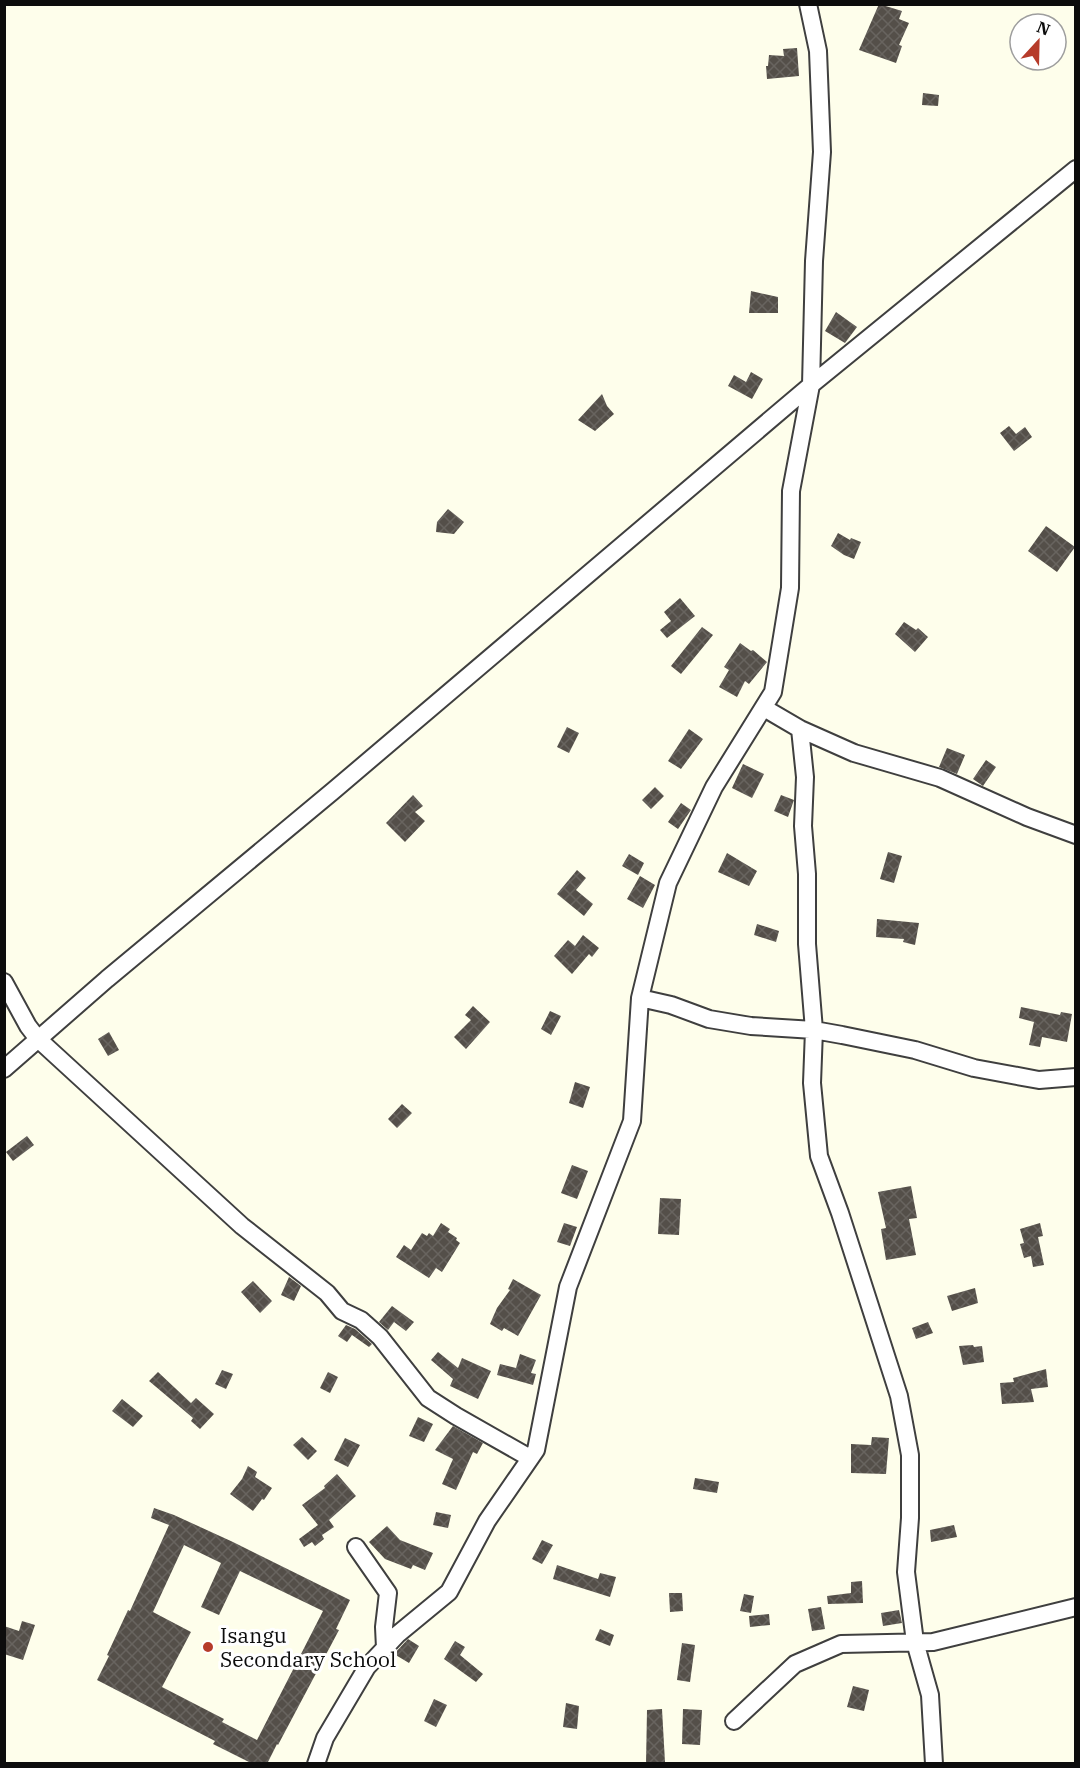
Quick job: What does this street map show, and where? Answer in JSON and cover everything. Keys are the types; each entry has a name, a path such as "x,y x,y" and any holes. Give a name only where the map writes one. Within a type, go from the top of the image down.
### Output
{"street":[{"path":"315,1764 325,1738 367,1667 398,1634 449,1592 487,1521 536,1450 568,1287 632,1121 640,998 668,883 714,787 773,692 790,588 791,491 811,385 814,261 822,152 818,51 808,4"},
{"path":"4,1069 107,979 351,776 811,385 1076,170"},
{"path":"764,708 800,729 854,753 940,778 1027,817 1076,835"},
{"path":"800,729 805,777 803,826 807,874 807,944 814,1030 812,1083 819,1155 899,1396 910,1455 910,1518 906,1572 915,1642 930,1695 934,1764"},
{"path":"4,982 28,1026 38,1039 242,1226 327,1293 342,1311 361,1320 380,1337 428,1398 530,1458"},
{"path":"640,998 671,1005 708,1019 751,1026 814,1030 915,1050 974,1068 1039,1080 1076,1077"},
{"path":"356,1547 388,1593 384,1627 385,1648"},
{"path":"734,1722 795,1664 841,1644 933,1642 1076,1607"}],"building":[{"path":"879,4 902,11 899,19 909,23 899,45 902,46 896,63 859,50"},
{"path":"797,48 799,76 767,79 766,66 768,66 769,55 784,56 783,49"},
{"path":"923,93 939,95 938,106 922,105"},
{"path":"751,291 778,297 778,313 749,313"},
{"path":"836,312 857,327 845,343 825,331"},
{"path":"751,372 763,379 752,399 728,386 734,375 746,382"},
{"path":"602,394 607,406 614,414 595,431 578,420"},
{"path":"1009,426 1016,434 1025,427 1032,437 1014,451 1000,433"},
{"path":"448,509 464,522 454,534 436,532 437,522"},
{"path":"1046,526 1075,547 1057,572 1028,551"},
{"path":"838,533 850,540 851,538 861,542 854,559 831,546"},
{"path":"680,598 695,616 667,638 660,630 671,621 664,612"},
{"path":"904,622 916,630 918,628 928,637 915,652 895,634"},
{"path":"702,627 713,635 681,674 671,666"},
{"path":"740,643 767,662 749,684 745,681 737,697 719,687 729,670 724,667"},
{"path":"567,727 579,733 569,753 557,747"},
{"path":"689,729 703,739 681,769 668,761"},
{"path":"947,748 965,755 957,774 939,767"},
{"path":"986,760 996,767 983,786 973,779"},
{"path":"743,764 764,774 752,798 732,788"},
{"path":"655,787 664,796 651,809 642,800"},
{"path":"413,795 423,806 415,812 425,821 405,842 386,823"},
{"path":"781,795 794,800 788,817 774,811"},
{"path":"681,803 691,810 678,829 668,822"},
{"path":"888,852 902,856 894,883 880,879"},
{"path":"727,853 757,871 749,886 718,872"},
{"path":"629,854 644,863 638,875 622,866"},
{"path":"577,870 586,878 576,890 593,904 584,916 557,894"},
{"path":"640,876 655,885 643,908 627,899"},
{"path":"877,919 919,923 915,945 903,942 904,939 876,937"},
{"path":"757,924 779,931 776,942 754,935"},
{"path":"583,935 599,948 592,957 589,954 572,974 554,956 568,940 575,946"},
{"path":"473,1006 490,1022 466,1049 454,1037 471,1020 465,1015"},
{"path":"1021,1007 1060,1015 1061,1012 1072,1014 1067,1042 1042,1037 1040,1047 1029,1045 1034,1022 1019,1018"},
{"path":"550,1011 561,1016 551,1035 541,1029"},
{"path":"109,1032 119,1050 108,1056 98,1039"},
{"path":"575,1082 590,1087 583,1108 569,1103"},
{"path":"402,1104 412,1113 397,1128 388,1119"},
{"path":"27,1136 34,1145 13,1161 6,1152"},
{"path":"572,1165 588,1171 577,1199 561,1193"},
{"path":"911,1186 917,1218 909,1219 916,1255 886,1260 881,1229 886,1228 878,1192"},
{"path":"660,1198 681,1199 679,1235 658,1234"},
{"path":"441,1223 450,1229 448,1232 460,1243 442,1272 436,1268 429,1278 396,1257 404,1245 411,1250 422,1233 427,1236 429,1233 433,1236"},
{"path":"564,1223 577,1227 570,1246 557,1242"},
{"path":"1040,1223 1043,1236 1038,1237 1044,1265 1033,1267 1031,1256 1024,1258 1020,1244 1024,1243 1020,1229"},
{"path":"289,1277 301,1286 294,1301 281,1295"},
{"path":"513,1279 541,1295 518,1336 504,1328 502,1331 490,1324 497,1308 510,1290 508,1289"},
{"path":"253,1281 272,1301 260,1313 241,1292"},
{"path":"975,1288 978,1303 952,1311 947,1296"},
{"path":"392,1306 414,1322 406,1331 394,1322 388,1330 379,1322"},
{"path":"928,1322 933,1333 916,1339 912,1328"},
{"path":"346,1325 355,1329 372,1344 369,1347 352,1335 347,1342 338,1336"},
{"path":"973,1345 974,1347 982,1346 984,1362 963,1365 959,1346"},
{"path":"438,1352 458,1368 462,1358 491,1371 478,1399 450,1386 453,1379 431,1360"},
{"path":"520,1354 536,1360 531,1373 536,1374 533,1385 497,1375 500,1364 516,1368"},
{"path":"1046,1369 1048,1387 1031,1389 1034,1402 1002,1404 1000,1383 1014,1382 1013,1378"},
{"path":"222,1370 233,1374 226,1389 215,1384"},
{"path":"158,1372 191,1403 196,1398 214,1414 200,1429 191,1421 193,1418 149,1381"},
{"path":"328,1372 338,1377 330,1393 320,1388"},
{"path":"122,1399 143,1416 133,1427 112,1411"},
{"path":"418,1417 433,1424 424,1442 409,1436"},
{"path":"453,1426 483,1443 477,1454 473,1452 456,1490 442,1484 453,1459 435,1450"},
{"path":"302,1437 317,1451 308,1460 293,1445"},
{"path":"872,1437 889,1438 886,1474 851,1473 851,1444 871,1445"},
{"path":"345,1438 360,1445 348,1467 334,1460"},
{"path":"248,1466 257,1472 255,1477 272,1488 253,1511 230,1494 242,1479"},
{"path":"337,1474 356,1496 329,1520 334,1527 322,1535 324,1539 315,1546 312,1542 304,1547 299,1539 318,1525 302,1505 325,1488 324,1486"},
{"path":"695,1478 719,1482 717,1493 693,1489"},
{"path":"154,1508 174,1515 350,1600 336,1629 339,1630 267,1764 253,1764 213,1744 215,1741 97,1680 169,1525 151,1518","holes":["184,1545 221,1563 201,1607 219,1615 240,1571 323,1611 257,1740 222,1722 224,1719 162,1687 191,1632 153,1612"]},
{"path":"436,1512 451,1515 448,1528 433,1525"},
{"path":"954,1525 957,1537 931,1542 930,1530"},
{"path":"387,1526 400,1540 433,1553 425,1570 413,1565 411,1569 385,1559 369,1542"},
{"path":"542,1540 553,1545 542,1564 532,1559"},
{"path":"557,1565 598,1579 600,1573 616,1577 610,1597 553,1579"},
{"path":"862,1581 863,1603 828,1604 827,1596 851,1593 851,1582"},
{"path":"669,1593 682,1593 683,1611 670,1612"},
{"path":"744,1594 754,1596 751,1613 740,1611"},
{"path":"821,1607 825,1629 812,1631 808,1609"},
{"path":"899,1610 902,1623 883,1626 881,1613"},
{"path":"769,1614 770,1625 750,1627 749,1616"},
{"path":"22,1621 35,1625 23,1660 4,1654 4,1626 19,1631"},
{"path":"600,1629 614,1635 610,1646 595,1640"},
{"path":"408,1639 419,1646 409,1663 394,1654"},
{"path":"455,1641 465,1647 460,1655 483,1674 476,1682 444,1659"},
{"path":"682,1643 695,1645 690,1682 677,1680"},
{"path":"853,1686 869,1690 864,1711 847,1707"},
{"path":"434,1699 447,1705 436,1727 424,1721"},
{"path":"566,1703 579,1706 577,1729 563,1727"},
{"path":"662,1709 665,1762 646,1763 647,1710"},
{"path":"683,1709 702,1710 700,1745 682,1744"}],"place":[{"name":"Isangu Secondary School","path":"208,1647"}]}
